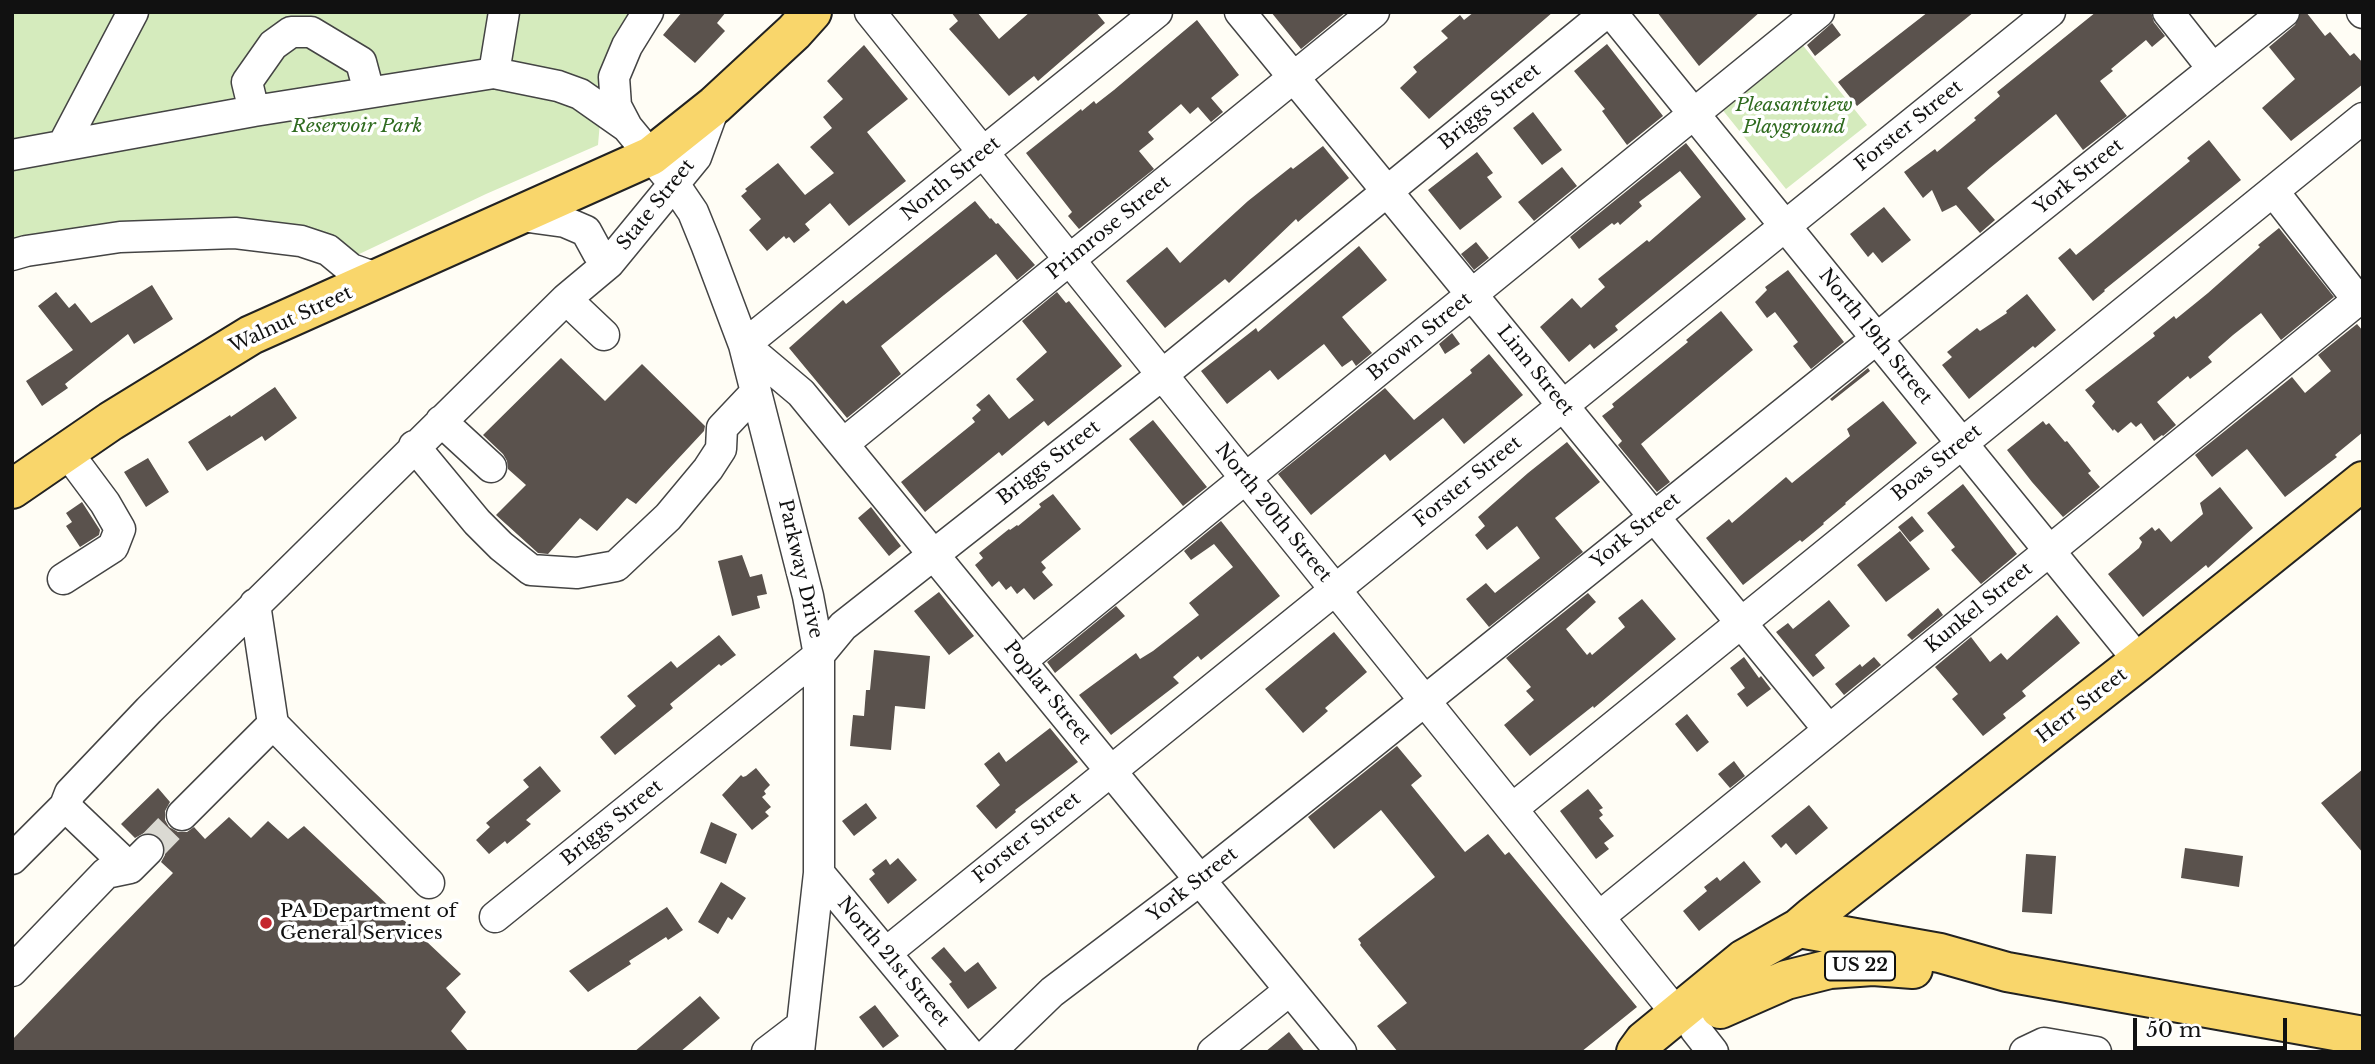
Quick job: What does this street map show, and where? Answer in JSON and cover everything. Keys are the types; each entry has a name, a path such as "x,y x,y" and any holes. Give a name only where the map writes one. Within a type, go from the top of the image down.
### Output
{"main road":[{"name":"State Street","path":"662,170 715,105 794,32 811,12"},
{"name":"Walnut Street","path":"12,489 251,335 536,209 662,170"},
{"name":"Herr Street","path":"1636,1052 1644,1041 1695,1031 1798,928 2139,661 2363,481"},
{"name":"US 22","path":"1798,928 1940,953 2007,972 2363,1036"},
{"name":"US 22","path":"1695,1031 1776,984 1830,969 1884,966 1937,971 2007,972"}],"street":[{"path":"63,145 133,12"},
{"path":"494,73 504,12"},
{"path":"627,127 616,106 614,77 627,46 648,12"},
{"name":"North 20th Street","path":"870,12 1599,917 1695,1031"},
{"name":"North Street","path":"744,345 1157,12"},
{"name":"Linn Street","path":"1240,12 1829,730"},
{"name":"Primrose Street","path":"843,444 1374,12"},
{"name":"North 19th Street","path":"1609,12 2139,661"},
{"name":"Briggs Street","path":"495,917 819,655 843,626 1162,374 1609,12"},
{"name":"Brown Street","path":"1021,661 1819,12"},
{"name":"Forster Street","path":"887,952 2050,12"},
{"path":"2168,12 2213,69"},
{"name":"York Street","path":"990,1052 1052,992 1200,880 2284,12"},
{"path":"254,111 247,82 273,45 291,33 312,32 361,62 369,92"},
{"path":"12,155 254,111 494,73 558,86 580,94 627,127"},
{"name":"Boas Street","path":"1512,809 2363,118"},
{"name":"Parkway Drive","path":"627,127 693,212 744,345 808,596 819,655 819,873 800,1039"},
{"name":"State Street","path":"12,859 65,806 70,793 255,604 566,299 609,263 662,170"},
{"name":"Kunkel Street","path":"1599,917 2358,300 2273,191"},
{"path":"536,209 586,231 598,253 609,263"},
{"path":"12,255 120,237 235,233 315,245 328,250 351,269 379,279"},
{"path":"566,299 604,334"},
{"name":"Poplar Street","path":"744,345 801,393 1341,1052"},
{"path":"414,446 500,546 531,570 578,573 617,566 668,517 708,470 721,449 722,428 755,393"},
{"path":"441,421 491,467"},
{"path":"64,579 113,547 120,529 105,503 67,452"},
{"path":"255,604 273,724 429,883"},
{"path":"182,815 273,724"},
{"path":"12,971 106,873 139,859 65,806"},
{"name":"North 21st Street","path":"819,873 968,1052"},
{"path":"1213,1052 1290,990"},
{"path":"767,1052 800,1039"},
{"path":"2025,1052 2044,1043 2096,1052"}],"green space":[{"name":"Reservoir Park","path":"12,12 638,12 604,75 598,145 355,256 322,238 12,251"},
{"name":"Pleasantview Playground","path":"1801,43 1867,125 1786,189 1721,108"}],"building":[{"path":"682,12 726,12 717,23 725,31 695,63 663,35"},
{"path":"951,12 977,12 999,39 1030,12 1096,12 1105,23 1038,81 1034,76 1009,96 949,29 958,21"},
{"path":"1271,12 1346,12 1301,49"},
{"path":"1474,12 1553,12 1429,119 1400,88 1417,72 1413,67 1448,38 1441,31 1460,15 1464,20"},
{"path":"1657,12 1760,12 1699,66"},
{"path":"1928,12 1974,12 1857,106 1838,82"},
{"path":"2096,12 2151,12 2154,22 2165,36 2152,47 2146,40 2100,81 2127,116 2083,150 2056,114 1967,188 1995,220 1980,233 1956,205 1942,212 1932,190 1923,198 1904,172 1935,149 1937,152 1976,120 1974,118 2000,96 1997,92"},
{"path":"2301,12 2306,12 2325,36 2330,32 2350,56 2354,53 2363,63 2363,84 2291,141 2262,108 2295,79 2269,47 2295,25"},
{"path":"1197,20 1239,75 1211,98 1223,112 1211,122 1198,107 1190,114 1181,104 1148,132 1154,139 1139,151 1154,169 1079,229 1068,216 1072,212 1026,153 1081,109 1082,111 1094,101 1096,104 1114,90"},
{"path":"1832,23 1841,35 1815,56 1807,45"},
{"path":"1607,44 1663,116 1627,145 1602,111 1605,109 1574,71"},
{"path":"864,45 908,99 867,132 906,181 849,226 830,203 805,224 810,230 794,243 784,236 767,251 749,230 761,219 741,196 747,191 745,189 778,163 805,195 834,173 810,147 832,128 823,117 843,99 827,81"},
{"path":"1533,112 1562,150 1542,165 1513,128"},
{"path":"2209,140 2241,180 2093,301 2058,258 2070,248 2076,255 2190,161 2187,158"},
{"path":"1686,143 1746,219 1615,326 1618,330 1594,349 1590,344 1569,362 1540,327 1572,298 1581,308 1605,287 1598,279 1647,240 1649,242 1701,197 1680,171 1639,202 1642,206 1620,225 1618,222 1614,225 1612,223 1579,249 1570,237"},
{"path":"1323,146 1349,178 1298,222 1296,219 1229,283 1225,279 1165,328 1126,281 1167,247 1180,263 1248,201"},
{"path":"1477,152 1493,173 1487,177 1502,197 1460,230 1428,190"},
{"path":"1562,167 1577,186 1534,221 1518,202"},
{"path":"975,201 1035,265 1017,280 996,254 881,346 901,374 847,418 789,348 843,300 846,304"},
{"path":"1884,207 1911,240 1882,263 1873,252 1868,257 1850,234"},
{"path":"2279,228 2334,297 2281,340 2261,313 2233,335 2208,357 2212,362 2190,379 2188,376 2157,402 2176,425 2163,436 2154,441 2141,423 2136,427 2131,422 2118,433 2114,429 2113,431 2092,406 2095,402 2085,390 2155,336 2153,333 2174,316 2176,319 2208,293"},
{"path":"1476,242 1489,258 1474,270 1461,254"},
{"path":"1359,246 1387,280 1342,317 1372,353 1356,366 1352,360 1342,367 1324,344 1278,380 1270,370 1227,404 1201,371 1256,328 1258,332"},
{"path":"1788,270 1844,342 1811,369 1793,346 1798,342 1775,312 1767,318 1755,302 1767,290 1765,287"},
{"path":"152,285 173,319 134,344 128,334 65,384 68,388 42,406 26,381 73,350 38,306 56,292 69,308 75,303 91,323"},
{"path":"1057,292 1066,303 1069,301 1122,366 1048,426 1044,421 1002,456 999,452 925,512 901,482 975,422 972,418 981,410 976,405 989,394 1009,419 1034,400 1016,379 1047,352 1022,321"},
{"path":"2027,294 2056,330 1969,399 1942,365 1952,357 1947,352 1977,328 1980,331 2007,313 2006,311"},
{"path":"1721,311 1753,350 1641,444 1670,482 1657,492 1618,445 1622,441 1602,416 1614,407 1612,404 1688,342 1686,340"},
{"path":"2357,324 2363,331 2363,432 2335,455 2337,457 2285,497 2247,449 2212,477 2195,455 2292,377 2305,393 2331,371 2318,355"},
{"path":"1452,333 1460,344 1445,354 1439,344"},
{"path":"1489,354 1523,395 1464,444 1443,418 1390,461 1385,454 1311,515 1278,474 1385,388 1414,420 1472,373 1470,370"},
{"path":"561,358 605,401 642,364 705,426 704,431 636,504 627,498 597,531 580,518 548,554 538,553 496,515 526,485 508,469 503,454 483,435"},
{"path":"1868,368 1870,371 1832,401 1830,399"},
{"path":"275,387 297,418 265,441 262,436 207,471 188,442"},
{"path":"1883,401 1917,443 1802,542 1800,540 1743,585 1706,538 1729,519 1732,523 1786,477 1792,483 1850,436 1847,429"},
{"path":"1153,420 1207,487 1183,506 1129,439"},
{"path":"2043,421 2046,425 2049,423 2065,442 2067,441 2100,487 2063,517 2007,450"},
{"path":"1567,442 1600,482 1555,518 1583,552 1489,627 1466,599 1486,583 1495,593 1540,558 1517,526 1487,550 1475,535 1485,526 1478,517"},
{"path":"148,458 169,492 146,507 124,472"},
{"path":"1963,484 2017,554 1981,584 1951,550 1955,547 1927,513"},
{"path":"2220,487 2253,528 2208,568 2206,565 2143,617 2108,574 2139,548 2142,542 2139,538 2152,527 2155,531 2159,528 2171,542 2203,514 2200,503"},
{"path":"1053,494 1081,529 1041,562 1046,568 1042,572 1053,585 1034,600 1024,588 1017,594 1011,586 1006,590 999,581 992,587 975,565 983,558 979,553 1009,529 1018,526"},
{"path":"82,502 100,530 99,535 80,547 66,526 72,522 66,513"},
{"path":"871,507 901,546 889,556 858,518"},
{"path":"1912,516 1924,531 1910,542 1898,527"},
{"path":"1221,521 1280,596 1201,660 1198,656 1173,677 1179,683 1111,735 1079,695 1136,653 1140,659 1153,651 1199,615 1189,603 1233,567 1214,544 1191,560 1184,551"},
{"path":"1900,531 1930,569 1886,602 1857,565"},
{"path":"742,555 750,577 762,574 767,594 757,596 760,608 732,616 718,561"},
{"path":"939,592 974,636 949,655 914,611"},
{"path":"1588,593 1596,602 1566,629 1587,655 1590,652 1592,655 1625,627 1618,618 1642,599 1676,639 1594,708 1593,706 1530,756 1504,725 1534,700 1526,691 1531,687 1506,658"},
{"path":"1829,600 1850,626 1815,655 1825,668 1813,677 1776,632 1788,623 1793,629"},
{"path":"1116,606 1125,616 1055,673 1047,662"},
{"path":"1938,608 1943,615 1912,640 1907,635"},
{"path":"2057,615 2080,643 2022,691 2026,696 2003,714 2006,718 1983,736 1952,699 1958,694 1935,667 1971,637 1990,662 2001,653 2007,660"},
{"path":"1334,632 1367,672 1325,708 1328,711 1303,733 1265,689"},
{"path":"719,635 736,655 721,666 719,664 670,704 673,708 615,755 600,737 636,706 627,696 671,661 677,668"},
{"path":"874,650 930,656 925,709 895,706 891,750 850,746 853,715 864,716"},
{"path":"1744,657 1771,689 1747,707 1737,694 1745,688 1730,668"},
{"path":"1874,657 1881,665 1844,695 1835,684 1860,664 1862,667"},
{"path":"1687,714 1709,742 1697,752 1675,724"},
{"path":"1050,728 1078,762 1015,810 1016,812 996,829 976,806 1000,785 984,764 999,752 1006,762"},
{"path":"1397,746 1422,776 1411,785 1465,852 1488,834 1505,855 1509,852 1637,1007 1581,1052 1398,1052 1377,1026 1407,1003 1358,939 1435,877 1381,810 1334,849 1308,817"},
{"path":"1734,761 1745,776 1730,788 1718,774"},
{"path":"540,766 561,791 526,820 531,824 507,844 505,841 489,854 476,840 490,827 486,823 529,787 523,780"},
{"path":"756,768 770,785 762,797 771,807 765,812 769,816 752,830 722,795 741,775 746,776"},
{"path":"2363,769 2363,853 2321,803"},
{"name":"PA Department of General Services","path":"158,788 170,802 165,811 165,820 169,827 178,832 187,832 194,827 205,839 229,817 251,838 268,821 288,839 304,826 461,974 446,988 466,1012 451,1031 469,1052 12,1052 12,1040 173,873 161,862 165,855 165,846 160,837 153,833 144,833 135,838 121,824"},
{"path":"1588,789 1603,808 1599,810 1603,815 1599,818 1614,836 1604,843 1609,849 1596,859 1560,811"},
{"path":"866,803 877,818 854,836 842,821"},
{"path":"1809,805 1828,828 1796,855 1786,843 1781,848 1771,836"},
{"path":"711,822 737,834 726,864 700,853"},
{"path":"2185,848 2243,856 2239,887 2181,878"},
{"path":"2026,854 2056,856 2052,914 2022,912"},
{"path":"898,858 917,880 888,904 869,879 875,874 872,870 886,859 890,865"},
{"path":"1744,861 1761,882 1699,931 1683,911 1707,891 1704,887 1717,877 1720,881"},
{"path":"721,882 746,898 732,920 728,917 718,934 698,922"},
{"path":"667,907 683,930 668,940 666,937 629,961 631,964 588,992 569,971"},
{"path":"944,947 965,972 978,962 997,988 968,1009 949,984 952,982 931,958"},
{"path":"700,996 720,1018 680,1052 634,1052"},
{"path":"875,1005 899,1036 883,1048 859,1017"},
{"path":"1289,1032 1305,1052 1265,1052"}],"tunnel":[{"path":"148,850 182,815"}],"place":[{"name":"PA Department of General Services","path":"266,923"}]}
